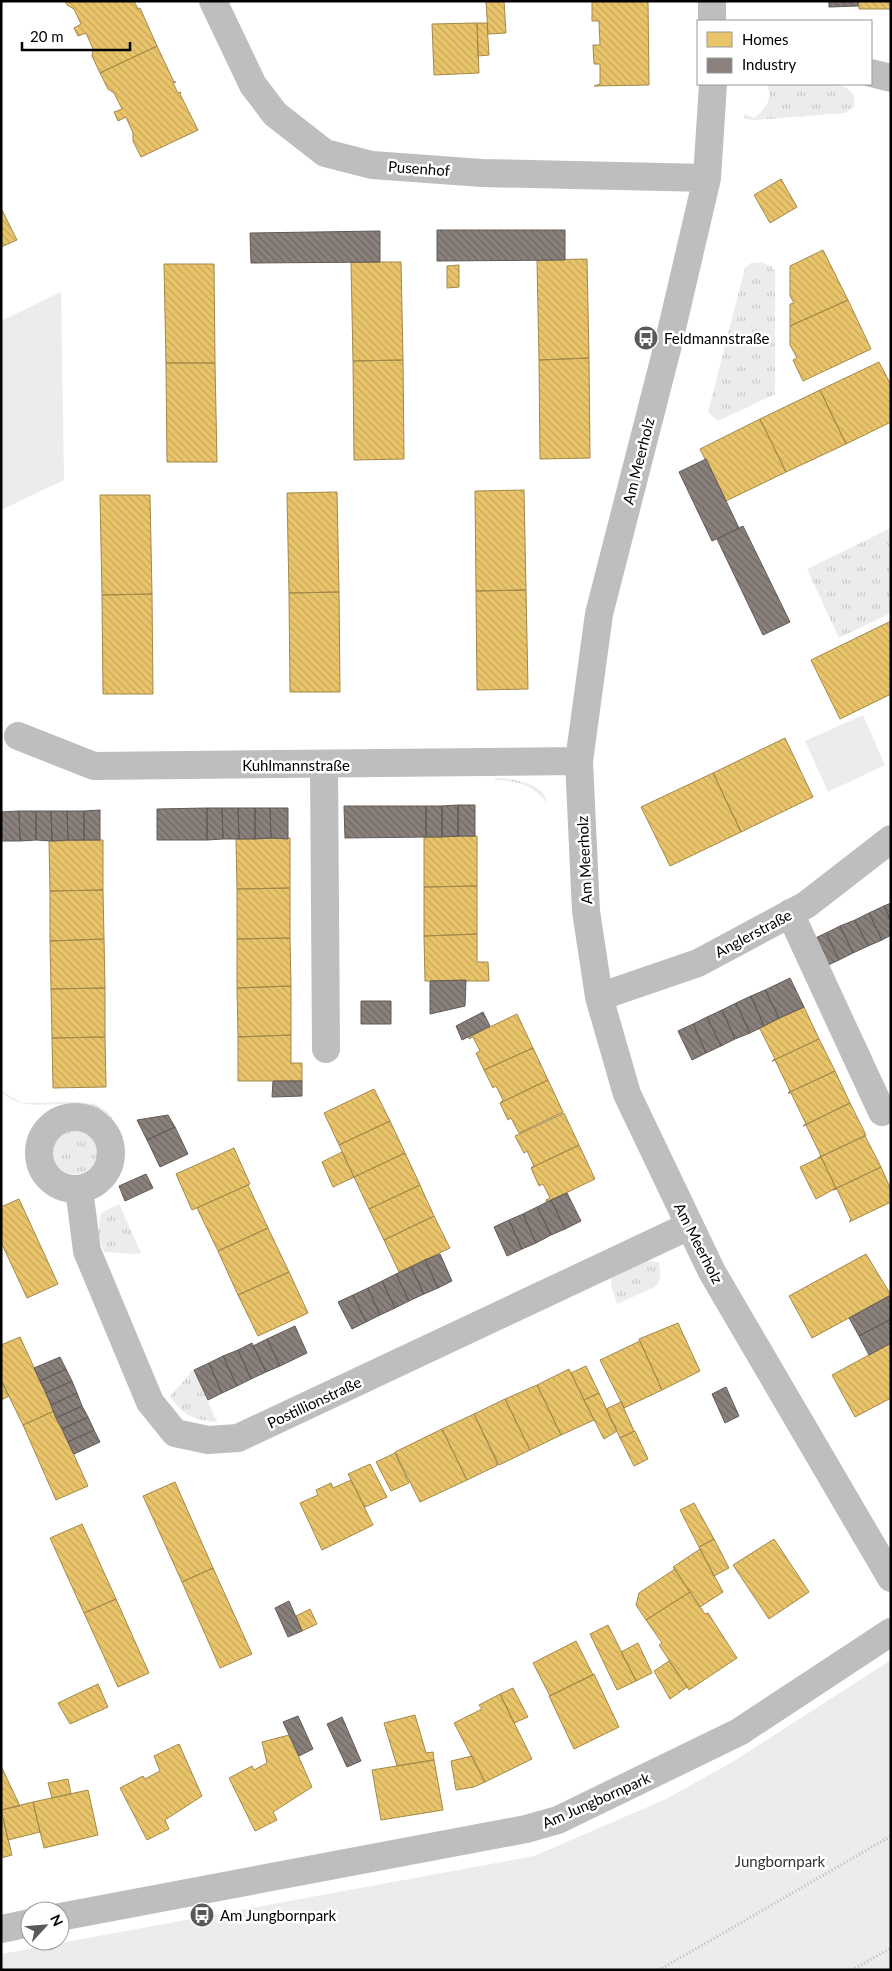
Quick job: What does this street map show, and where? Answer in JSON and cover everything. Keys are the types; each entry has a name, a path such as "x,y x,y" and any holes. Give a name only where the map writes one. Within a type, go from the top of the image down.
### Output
{"street":[{"name":"Pusenhof","path":"213,1 253,85 275,114 325,153 372,165 482,173 708,178"},
{"path":"872,73 891,78"},
{"name":"Am Meerholz","path":"713,85 708,178 599,614 579,761 586,911 599,997 627,1094 712,1272 891,1578"},
{"name":"Kuhlmannstraße","path":"18,736 94,766 579,761"},
{"path":"324,765 326,1049"},
{"name":"Anglerstraße","path":"599,997 698,963 806,905 891,839"},
{"path":"790,913 882,1112"},
{"name":"Postillionstraße","path":"79,1189 87,1251 150,1402 175,1433 208,1440 238,1438 689,1226"},
{"name":"Am Jungbornpark","path":"70,1915 526,1829 558,1820 740,1732 891,1632"},
{"path":"1,1929 20,1925"}],"path":[{"path":"659,1970 891,1836"},
{"path":"852,1970 891,1948"}],"green space":[{"path":"766,85 839,85 851,91 855,102 854,107 845,113 754,120 745,119 744,114 754,118 762,111 768,103"},
{"path":"761,262 771,266 775,271 775,394 718,421 708,412 745,268 751,263"},
{"path":"61,292 64,480 1,510 1,321"},
{"path":"891,528 891,613 839,638 807,569"},
{"path":"863,715 885,765 828,792 805,741"},
{"path":"495,778 510,779 534,786 545,796 547,803 536,792 524,785 511,781 495,780"},
{"path":"1,1091 21,1102 16,1101"},
{"path":"76,1102 94,1104 108,1112 121,1132 118,1133 110,1120 100,1112 89,1107 65,1104 39,1105 23,1103"},
{"path":"70,1128 80,1128 94,1138 98,1151 94,1164 88,1170 80,1174 70,1174 56,1164 52,1156 52,1146 62,1132"},
{"path":"119,1204 141,1253 104,1252 98,1233 101,1213"},
{"path":"645,1261 659,1262 660,1275 658,1284 617,1304 611,1286 611,1273"},
{"path":"194,1370 218,1422 190,1416 174,1403 170,1396 190,1374 190,1371"},
{"name":"Jungbornpark","path":"891,1660 891,1970 1,1970 1,1954 20,1951 70,1951 70,1941 534,1856 666,1799 734,1761"}],"building: Homes":[{"path":"65,1 134,1 138,9 140,8 157,46 100,73 92,56 93,49 86,33 78,36 74,28 81,24 74,9 67,5"},
{"path":"486,1 504,1 506,33 488,34"},
{"path":"592,1 648,1 649,85 594,86 600,84 600,64 594,64 593,45 600,45 599,21 592,21"},
{"path":"858,1 891,1 891,9 859,9"},
{"path":"477,23 479,73 434,75 432,24"},
{"path":"477,23 487,23 489,55 478,56"},
{"path":"157,46 174,82 176,82 173,83 178,93 181,92 180,94 198,130 141,157 133,141 133,133 126,117 118,121 114,112 122,109 114,93 108,89 100,73"},
{"path":"781,179 797,207 770,223 754,195"},
{"path":"1,208 17,240 1,247"},
{"path":"823,250 848,300 790,326 790,304 794,303 790,296 790,266"},
{"path":"587,259 589,358 539,360 537,260"},
{"path":"351,262 401,262 403,360 353,361"},
{"path":"164,264 214,264 215,363 166,363"},
{"path":"459,265 459,287 447,288 447,266"},
{"path":"848,300 871,349 803,381 793,360 797,358 790,345 790,326"},
{"path":"589,358 590,458 540,459 539,360"},
{"path":"403,360 404,459 354,460 353,361"},
{"path":"879,362 891,385 891,422 846,444 820,390"},
{"path":"166,363 215,363 217,462 167,462"},
{"path":"820,390 846,444 786,472 760,419"},
{"path":"760,419 786,472 726,501 700,449"},
{"path":"524,490 526,590 476,591 475,491"},
{"path":"337,492 339,592 289,593 287,493"},
{"path":"100,495 150,495 152,594 102,595"},
{"path":"526,590 528,689 477,690 476,591"},
{"path":"339,592 340,692 290,692 289,593"},
{"path":"152,594 153,694 103,694 102,595"},
{"path":"891,621 891,694 840,719 811,660"},
{"path":"785,738 813,797 741,832 713,773"},
{"path":"713,773 741,832 670,866 641,807"},
{"path":"477,836 477,886 424,887 424,837"},
{"path":"290,838 290,888 237,889 236,839"},
{"path":"103,840 103,890 50,891 49,841"},
{"path":"477,886 477,934 424,936 424,887"},
{"path":"290,888 290,938 237,939 237,889"},
{"path":"103,890 104,939 50,941 50,891"},
{"path":"477,934 477,962 488,962 489,981 425,981 424,936"},
{"path":"290,938 291,986 237,988 237,939"},
{"path":"104,939 105,988 51,989 50,941"},
{"path":"291,986 291,1035 238,1037 237,988"},
{"path":"105,988 105,1037 52,1038 51,989"},
{"path":"804,1007 819,1039 772,1061 775,1059 760,1029 757,1029"},
{"path":"517,1014 533,1048 484,1070 476,1053 480,1051 473,1037 469,1039 469,1037"},
{"path":"291,1035 291,1063 302,1063 302,1081 238,1081 238,1037"},
{"path":"105,1037 106,1087 53,1088 52,1038"},
{"path":"819,1039 835,1071 788,1093 790,1091 775,1060 772,1061"},
{"path":"533,1048 548,1080 500,1103 503,1100 496,1086 493,1088 484,1070"},
{"path":"835,1071 850,1103 803,1126 806,1124 791,1093 788,1093"},
{"path":"548,1080 563,1112 519,1133 511,1118 508,1120 500,1103"},
{"path":"374,1089 390,1121 339,1145 324,1113"},
{"path":"850,1103 866,1135 818,1158 821,1156 806,1125 803,1126"},
{"path":"564,1113 579,1145 531,1168 534,1166 527,1151 524,1153 515,1136"},
{"path":"390,1121 405,1153 354,1177 339,1145"},
{"path":"865,1136 881,1167 833,1190 836,1188 821,1157 818,1158"},
{"path":"579,1145 595,1179 547,1202 546,1200 550,1198 543,1184 539,1186 531,1168"},
{"path":"234,1148 250,1184 192,1210 176,1174"},
{"path":"342,1152 354,1177 333,1187 322,1162"},
{"path":"405,1153 420,1185 369,1209 354,1177"},
{"path":"821,1157 836,1188 816,1199 800,1167"},
{"path":"881,1167 891,1190 891,1202 849,1222 851,1220 837,1189 833,1190"},
{"path":"248,1185 268,1228 218,1251 197,1208"},
{"path":"420,1185 434,1216 384,1240 369,1209"},
{"path":"19,1199 58,1284 27,1298 1,1242 1,1207"},
{"path":"434,1216 450,1248 399,1272 384,1240"},
{"path":"268,1228 289,1272 238,1295 218,1251"},
{"path":"866,1254 891,1295 812,1338 789,1296"},
{"path":"289,1272 308,1313 258,1336 238,1295"},
{"path":"678,1323 700,1371 662,1390 639,1339"},
{"path":"20,1337 54,1411 23,1425 1,1380 1,1345"},
{"path":"640,1341 662,1390 624,1408 600,1360"},
{"path":"891,1343 891,1398 855,1417 832,1375"},
{"path":"586,1366 599,1393 584,1400 571,1373"},
{"path":"569,1369 594,1420 561,1435 537,1385"},
{"path":"1,1380 9,1396 1,1400"},
{"path":"537,1385 561,1435 530,1450 505,1399"},
{"path":"599,1393 617,1431 604,1439 584,1400"},
{"path":"505,1399 530,1450 499,1465 474,1414"},
{"path":"621,1402 634,1431 620,1438 606,1409"},
{"path":"54,1411 88,1486 56,1500 23,1425"},
{"path":"474,1414 498,1465 467,1480 442,1429"},
{"path":"442,1429 467,1480 420,1502 395,1452"},
{"path":"635,1431 648,1459 634,1466 620,1438"},
{"path":"395,1453 409,1483 391,1491 376,1462"},
{"path":"370,1464 387,1497 365,1507 348,1474"},
{"path":"351,1480 373,1525 322,1550 300,1503 318,1495 316,1490 331,1483 333,1488"},
{"path":"175,1482 213,1568 182,1582 143,1496"},
{"path":"694,1503 714,1539 699,1547 680,1510"},
{"path":"82,1524 116,1599 84,1613 50,1538"},
{"path":"714,1539 729,1568 714,1576 699,1547"},
{"path":"774,1539 809,1592 769,1619 733,1565"},
{"path":"700,1549 723,1592 700,1607 673,1567"},
{"path":"213,1568 252,1654 220,1668 182,1582"},
{"path":"675,1569 690,1592 646,1620 636,1605 639,1593"},
{"path":"690,1592 705,1614 708,1613 737,1658 689,1690 659,1645 662,1643 646,1620"},
{"path":"116,1599 149,1673 118,1687 84,1613"},
{"path":"310,1609 317,1624 302,1631 296,1616"},
{"path":"608,1625 636,1681 617,1690 590,1634"},
{"path":"576,1641 593,1675 550,1696 533,1663"},
{"path":"638,1643 652,1673 636,1681 621,1652"},
{"path":"669,1661 687,1687 670,1699 654,1671"},
{"path":"594,1674 619,1727 574,1749 549,1696"},
{"path":"98,1684 108,1707 70,1724 58,1703"},
{"path":"513,1688 528,1717 514,1723 500,1694"},
{"path":"500,1694 532,1759 485,1782 454,1723 482,1709 479,1705"},
{"path":"415,1715 426,1753 433,1752 434,1760 397,1766 384,1723"},
{"path":"289,1735 312,1787 273,1812 277,1820 255,1831 229,1778 252,1766 254,1770 267,1763 262,1742"},
{"path":"179,1744 202,1796 165,1820 169,1829 147,1840 120,1788 143,1776 145,1779 160,1771 154,1756"},
{"path":"472,1756 485,1782 474,1787 456,1790 451,1761"},
{"path":"434,1760 443,1810 381,1820 372,1770"},
{"path":"1,1766 20,1806 1,1810"},
{"path":"68,1779 71,1794 52,1798 48,1783"},
{"path":"88,1790 98,1835 44,1848 33,1802"},
{"path":"33,1802 40,1832 8,1840 1,1810"},
{"path":"1,1810 12,1855 1,1858"}],"building: Industry":[{"path":"829,1 858,1 858,6 829,7"},
{"path":"437,230 565,230 565,260 437,261"},
{"path":"380,231 380,262 251,263 250,233"},
{"path":"706,459 739,528 712,541 679,472"},
{"path":"743,526 790,622 763,635 717,539"},
{"path":"458,805 475,805 475,836 458,836"},
{"path":"458,805 458,836 442,837 442,806"},
{"path":"344,806 426,806 426,837 345,838"},
{"path":"426,806 442,806 442,837 426,837"},
{"path":"207,808 222,808 223,839 207,840"},
{"path":"207,808 207,840 157,840 157,809"},
{"path":"222,808 238,808 239,839 223,839"},
{"path":"238,808 255,808 255,839 239,839"},
{"path":"255,808 270,808 271,838 255,839"},
{"path":"270,808 288,808 288,839 271,838"},
{"path":"100,810 100,840 84,840 84,811"},
{"path":"19,811 20,841 1,841 1,812"},
{"path":"19,811 36,811 36,840 20,841"},
{"path":"36,811 51,811 52,841 36,840"},
{"path":"51,811 67,811 68,840 52,841"},
{"path":"67,811 84,811 84,840 68,840"},
{"path":"891,903 891,921 884,906"},
{"path":"884,906 891,921 891,935 882,940 869,913"},
{"path":"869,913 882,940 868,946 855,920"},
{"path":"855,920 868,946 853,953 840,926"},
{"path":"840,926 853,953 839,960 826,933"},
{"path":"826,933 839,960 824,967 811,940"},
{"path":"790,978 804,1007 779,1018 765,990"},
{"path":"466,980 465,1006 430,1014 430,981"},
{"path":"765,990 779,1018 764,1026 751,996"},
{"path":"751,996 764,1026 750,1033 736,1003"},
{"path":"361,1001 391,1001 391,1024 361,1024"},
{"path":"736,1003 750,1033 735,1039 722,1010"},
{"path":"722,1010 735,1039 721,1046 707,1017"},
{"path":"483,1012 490,1026 462,1040 456,1026"},
{"path":"707,1017 721,1046 706,1053 693,1024"},
{"path":"693,1024 706,1053 692,1060 678,1031"},
{"path":"273,1081 302,1081 302,1096 272,1097"},
{"path":"168,1115 175,1127 147,1140 137,1120"},
{"path":"175,1127 188,1154 160,1167 147,1140"},
{"path":"146,1174 153,1188 125,1201 119,1186"},
{"path":"567,1193 581,1221 565,1229 551,1200"},
{"path":"551,1200 565,1229 551,1235 537,1207"},
{"path":"537,1207 551,1235 536,1243 523,1214"},
{"path":"523,1214 536,1243 522,1249 509,1220"},
{"path":"509,1220 522,1249 507,1256 494,1227"},
{"path":"440,1254 452,1281 438,1288 425,1260"},
{"path":"425,1260 438,1288 424,1294 411,1267"},
{"path":"411,1267 424,1294 409,1301 396,1274"},
{"path":"396,1274 409,1301 395,1308 382,1281"},
{"path":"382,1281 395,1308 380,1315 368,1288"},
{"path":"368,1288 380,1315 366,1322 353,1295"},
{"path":"353,1295 366,1322 352,1329 338,1302"},
{"path":"891,1295 891,1319 859,1336 849,1318"},
{"path":"891,1319 891,1343 869,1355 859,1336"},
{"path":"295,1326 307,1353 280,1366 267,1339"},
{"path":"267,1339 280,1366 266,1372 253,1346"},
{"path":"252,1343 266,1372 251,1379 238,1350"},
{"path":"238,1350 251,1379 237,1386 223,1356"},
{"path":"223,1356 237,1386 222,1393 209,1363"},
{"path":"60,1357 66,1369 40,1381 34,1368"},
{"path":"209,1363 222,1393 208,1400 194,1370"},
{"path":"66,1369 72,1381 46,1393 40,1381"},
{"path":"72,1381 77,1393 51,1405 46,1393"},
{"path":"726,1387 739,1416 725,1423 712,1394"},
{"path":"77,1393 82,1406 56,1418 51,1405"},
{"path":"82,1406 88,1417 62,1429 56,1418"},
{"path":"88,1417 94,1430 68,1442 62,1429"},
{"path":"94,1430 100,1442 74,1454 68,1442"},
{"path":"289,1601 302,1631 288,1637 275,1608"},
{"path":"298,1716 313,1749 299,1756 283,1722"},
{"path":"342,1717 361,1761 347,1767 327,1724"}],"place":[{"name":"Feldmannstraße","path":"646,338"},
{"name":"Am Jungbornpark","path":"202,1915"}]}
